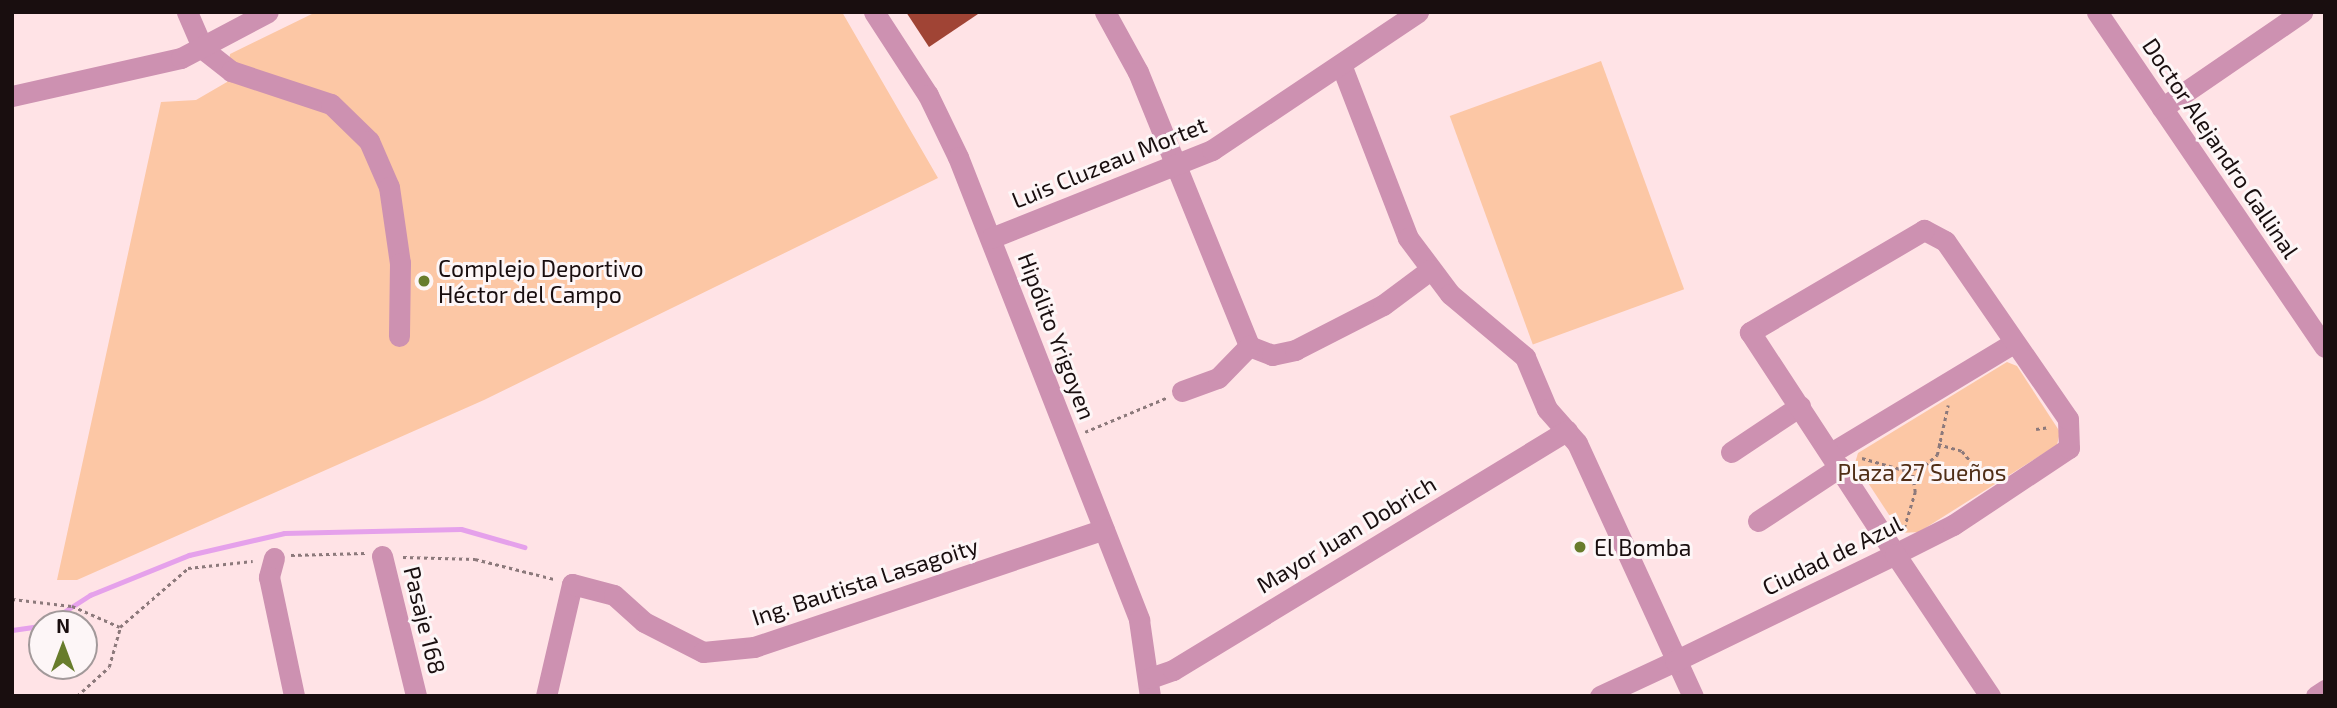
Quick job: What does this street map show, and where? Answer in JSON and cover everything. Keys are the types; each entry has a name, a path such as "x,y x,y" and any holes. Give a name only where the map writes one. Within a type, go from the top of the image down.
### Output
{"street":[{"path":"187,12 203,49 231,71 331,104 369,141 389,187 400,263 399,336"},
{"path":"12,96 203,49 268,12"},
{"name":"Hipólito Yrigoyen","path":"874,12 943,123 991,238 1139,620 1150,687"},
{"path":"1105,12 1138,72 1249,346 1272,355 1295,350 1383,305 1430,270"},
{"name":"Luis Cluzeau Mortet","path":"991,238 1177,166 1258,124 1418,12"},
{"name":"Doctor Alejandro Gallinal","path":"2097,12 2325,347"},
{"path":"2162,108 2302,12"},
{"path":"1342,67 1408,238 1450,294 1514,342 1546,409 1567,430 1693,696"},
{"path":"1758,521 1836,460 1962,374 2013,343 1944,241 1924,230 1750,331 1836,460 1898,546 1990,696"},
{"name":"Ciudad de Azul","path":"1600,696 1675,661 1898,546 2045,465 2073,439 2067,419 2013,343"},
{"path":"1182,391 1218,378 1249,346"},
{"path":"1731,452 1800,406"},
{"name":"Mayor Juan Dobrich","path":"1150,687 1173,670 1567,430"},
{"name":"Ing. Bautista Lasagoity","path":"572,584 614,596 644,622 702,652 754,647 1104,529"},
{"name":"Pasaje 168","path":"382,556 416,696"},
{"path":"274,558 269,577 294,696"},
{"path":"546,696 572,584"},
{"path":"2316,696 2325,690"}],"path":[{"path":"1836,460 1912,470 1937,455 1938,444 1962,374"},
{"path":"1069,438 1182,391"},
{"path":"2036,429 2052,427"},
{"path":"1938,444 1962,451 1986,480"},
{"path":"1898,546 1912,511 1912,470"},
{"path":"77,696 109,667 120,627 188,568 350,551 382,556 475,559 572,584"},
{"path":"12,599 72,606 120,627"}],"green space":[{"name":"Complejo Deportivo Héctor del Campo","path":"316,12 842,12 938,178 484,400 77,580 57,580 161,102 196,100 227,82 230,54"},
{"path":"1601,61 1684,289 1533,344 1450,116"},
{"name":"Plaza 27 Sueños","path":"2007,362 2017,366 2060,432 2057,445 1919,532 1901,533 1855,463 1858,453"}],"building":[{"path":"906,12 981,12 929,47"}],"waterway":[{"path":"67,610 90,595 189,555 284,533 461,529 524,547"},
{"path":"12,630 28,628"}],"place":[{"name":"Complejo Deportivo Héctor del Campo","path":"424,281"},
{"name":"El Bomba","path":"1580,547"}]}
